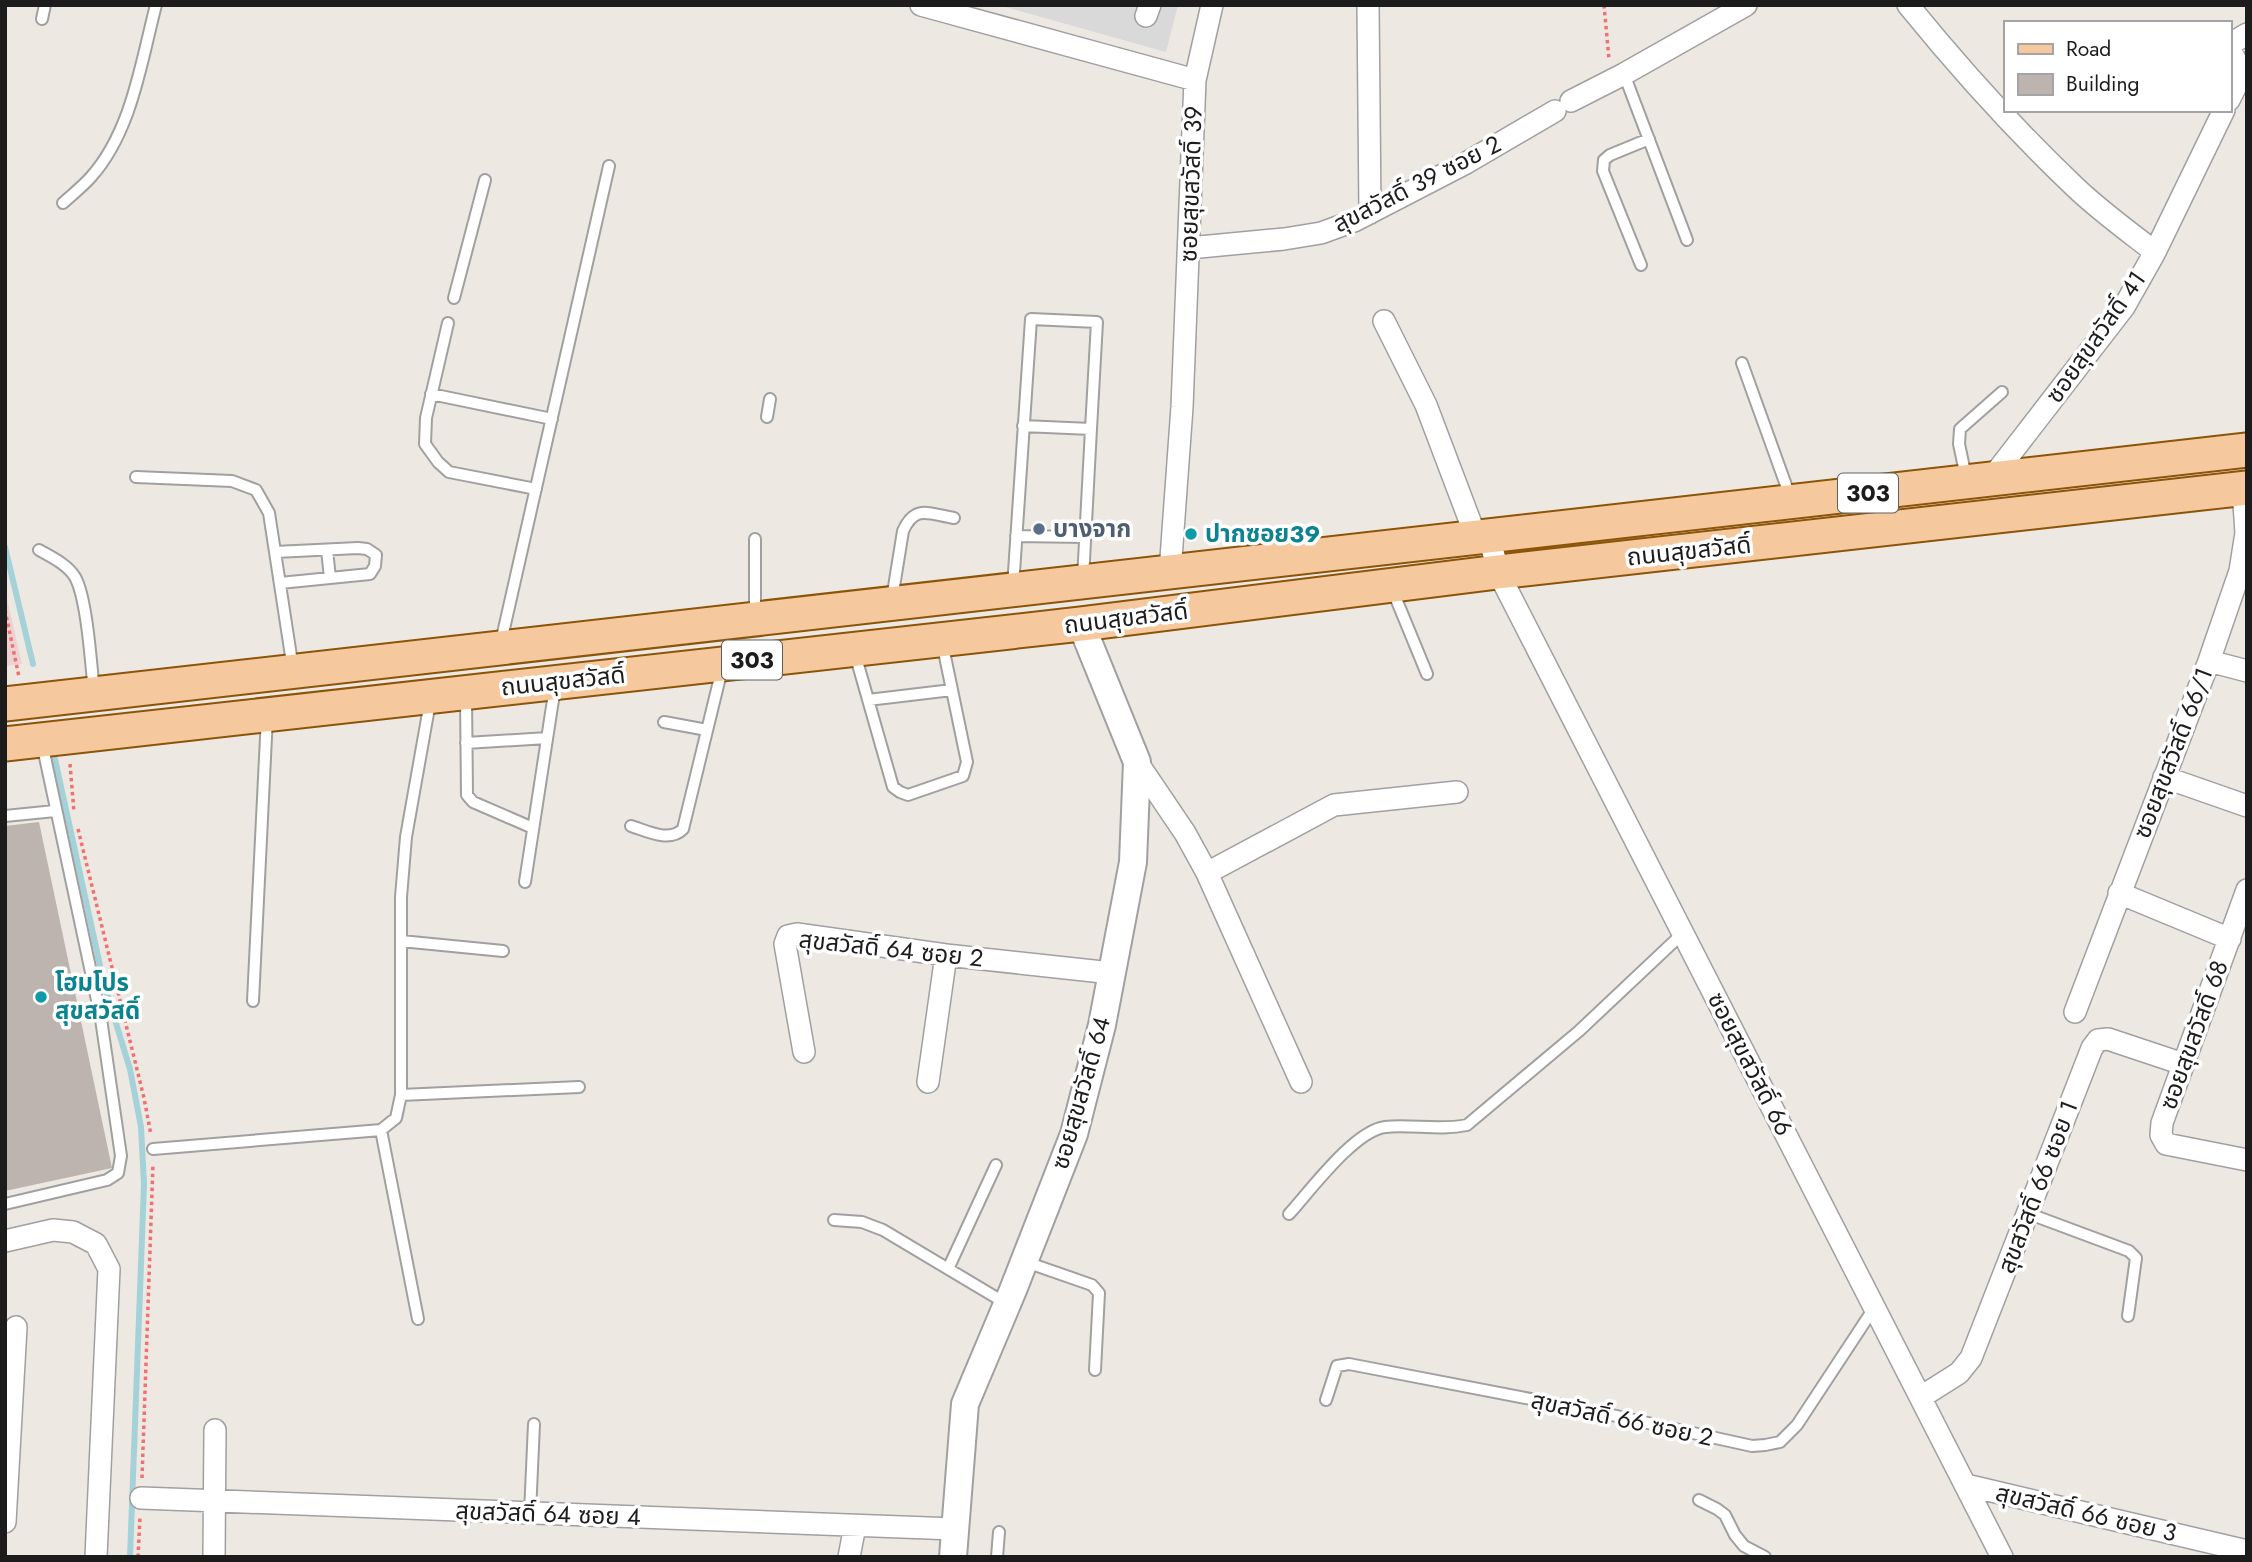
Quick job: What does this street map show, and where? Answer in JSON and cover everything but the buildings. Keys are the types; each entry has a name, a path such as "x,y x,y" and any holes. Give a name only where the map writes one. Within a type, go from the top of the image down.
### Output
{"main road":[{"name":"ถนนสุขสวัสดิ์","path":"15,703 2247,450"},
{"name":"ถนนสุขสวัสดิ์","path":"5,744 1081,624 1498,572 2245,489"}],"street":[{"name":"ซอยสุขสวัสดิ์ 39","path":"921,5 1195,80 1181,419 1170,572"},
{"path":"1195,80 1212,5"},
{"path":"1368,5 1370,213"},
{"name":"สุขสวัสดิ์ 39 ซอย 2","path":"1189,248 1321,233 1370,213 1466,163 1746,5"},
{"path":"1908,5 1950,57 2077,190 2155,252"},
{"path":"2231,45 2247,34"},
{"path":"2231,50 2244,78 2231,97"},
{"name":"ซอยสุขสวัสดิ์ 41","path":"1979,480 2123,307 2155,252 2223,112"},
{"name":"ซอยสุขสวัสดิ์ 66","path":"1384,321 1426,405 1498,572 2002,1557"},
{"name":"ซอยสุขสวัสดิ์ 66/1","path":"2076,1012 2209,661 2240,571 2246,533 2245,489"},
{"name":"ซอยสุขสวัสดิ์ 64","path":"953,1557 965,1404 1025,1261 1074,1134 1102,1025 1133,862 1138,762 1081,624"},
{"path":"2209,661 2247,671"},
{"path":"1138,762 1185,833 1207,873 1301,1082"},
{"path":"2164,777 2247,806"},
{"path":"1207,873 1334,805 1457,792"},
{"name":"ซอยสุขสวัสดิ์ 68","path":"2247,890 2238,927 2183,1064 2162,1123 2161,1135 2166,1144 2247,1160"},
{"path":"2119,893 2238,927"},
{"name":"สุขสวัสดิ์ 64 ซอย 2","path":"804,1052 785,944 788,936 797,934 946,955 1112,973"},
{"path":"929,1082 946,955"},
{"name":"สุขสวัสดิ์ 66 ซอย 1","path":"1921,1397 1959,1373 1971,1358 2092,1048 2098,1040 2108,1039 2183,1064"},
{"path":"5,1241 53,1230 73,1231 96,1244 109,1269 96,1557"},
{"path":"5,1522 10,1359 16,1327"},
{"path":"214,1557 215,1430"},
{"name":"สุขสวัสดิ์ 66 ซอย 3","path":"1966,1485 2247,1551"},
{"name":"สุขสวัสดิ์ 64 ซอย 4","path":"141,1498 955,1530"},
{"path":"849,1557 855,1526"}],"lane":[{"path":"42,19 44,5"},
{"path":"64,203 92,176 111,147 130,105 156,5"},
{"path":"1618,78 1649,139 1688,240"},
{"path":"1641,265 1603,171 1604,160 1610,155 1649,139"},
{"path":"500,648 610,166"},
{"path":"454,298 485,180"},
{"path":"1013,590 1031,319 1097,322 1083,582"},
{"path":"448,323 426,418 425,444 449,472 536,489"},
{"path":"1742,363 1791,501"},
{"path":"1979,480 1959,444 1960,429 2002,392"},
{"path":"431,394 552,419"},
{"path":"767,417 770,400"},
{"path":"1023,426 1091,429"},
{"path":"136,477 232,481 256,490 268,513 293,671"},
{"path":"891,603 903,531 907,522 913,514 919,513 954,518"},
{"path":"1016,536 1086,537"},
{"path":"755,539 755,619"},
{"path":"275,552 358,548 376,555 375,566 370,574 280,583"},
{"path":"327,550 330,578"},
{"path":"39,551 63,564 75,577 83,602 95,694"},
{"path":"1391,585 1427,674"},
{"path":"854,649 893,786 908,795 963,776 966,771 967,762 942,639"},
{"path":"631,826 668,837 683,830 723,664"},
{"path":"524,882 556,682"},
{"path":"868,700 952,690"},
{"path":"466,692 467,795 473,802 533,828"},
{"path":"153,1149 381,1130 396,1118 401,1096 401,897 407,837 431,696"},
{"path":"253,1002 268,714"},
{"path":"664,722 707,730"},
{"path":"466,743 547,738"},
{"path":"5,1204 107,1180 118,1172 121,1156 101,1019 41,740"},
{"path":"5,816 55,811"},
{"path":"1289,1214 1355,1141 1372,1129 1450,1129 1467,1125 1579,1031 1683,933"},
{"path":"401,941 502,951"},
{"path":"401,1096 579,1087"},
{"path":"381,1130 418,1319"},
{"path":"948,1269 996,1165"},
{"path":"2027,1213 2129,1251 2136,1258 2128,1316"},
{"path":"834,1220 862,1222 883,1230 1007,1304"},
{"path":"1025,1261 1092,1285 1099,1293 1095,1370"},
{"name":"สุขสวัสดิ์ 66 ซอย 2","path":"1326,1400 1337,1366 1349,1364 1598,1412 1752,1446 1780,1442 1797,1425 1874,1306"},
{"path":"530,1513 534,1424"},
{"path":"1699,1500 1717,1508 1725,1515 1735,1535 1744,1545 1765,1557"},
{"path":"997,1557 999,1532"}],"path":[{"path":"1604,5 1618,78"},
{"path":"5,610 15,703"}],"shaded area":[{"path":"998,5 1178,5 1166,52"},
{"path":"5,590 22,664 5,666"}],"waterway":[{"path":"5,547 33,664"},
{"path":"55,759 104,984 130,1069 141,1127 144,1184 130,1557"}],"place":[{"name":"บางจาก","path":"1039,529"},
{"name":"ปากซอย39","path":"1191,534"},
{"name":"โฮมโปร สุขสวัสดิ์","path":"41,997"}]}
